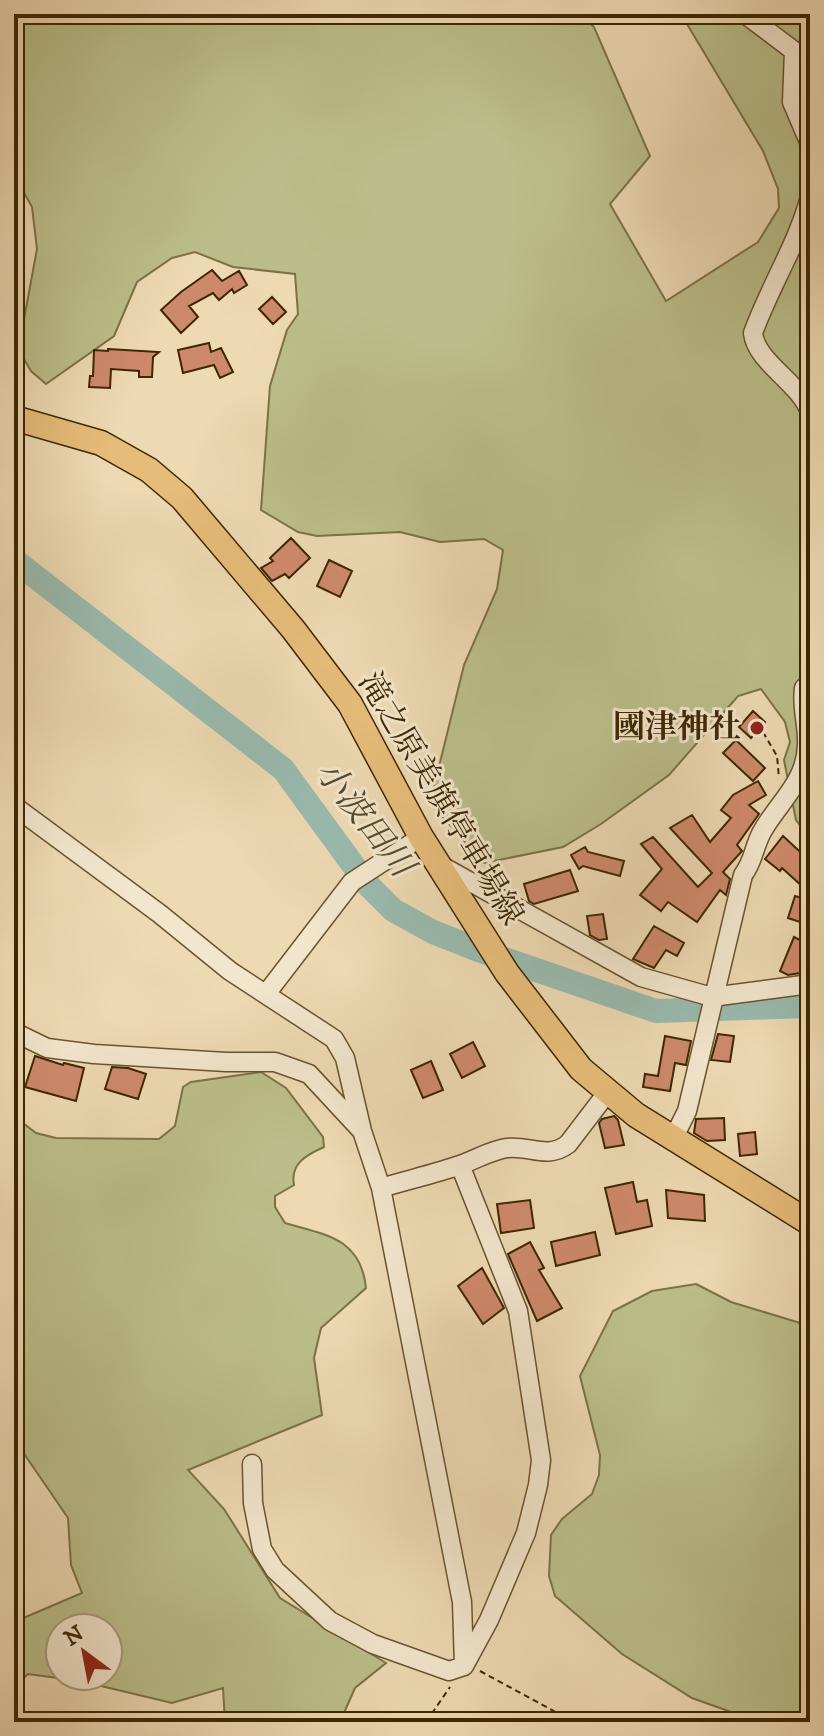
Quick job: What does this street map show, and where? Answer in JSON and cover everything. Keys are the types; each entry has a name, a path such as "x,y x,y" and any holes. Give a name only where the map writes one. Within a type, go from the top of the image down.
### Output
{"main road":[{"name":"滝之原美旗停車場線","path":"14,418 101,443 149,470 182,498 293,629 350,704 421,837 507,973 581,1069 607,1093 673,1139 810,1223"}],"street":[{"path":"745,14 794,51 792,102 810,144"},
{"path":"810,197 801,231 763,305 753,333 760,351 804,397 810,412"},
{"path":"673,1139 687,1111 743,875 751,864 761,832 797,783 803,769 807,744 802,698 804,688 810,683"},
{"path":"14,806 160,914 230,971 334,1039 345,1058 362,1131 381,1188 462,1602 464,1666"},
{"path":"266,994 352,882 421,837"},
{"path":"440,865 641,977 710,1007 810,984"},
{"path":"14,1032 47,1048 94,1054 275,1062 309,1074 362,1131"},
{"path":"381,1188 460,1165 504,1148 517,1147 545,1153 560,1150 607,1093"},
{"path":"252,1464 253,1503 262,1549 275,1570 330,1621 373,1644 449,1671 464,1666 489,1620 526,1533 541,1460 518,1311 460,1165"}],"path":[{"path":"426,1722 464,1666 484,1673 574,1722"}],"green space":[{"path":"14,14 579,14 594,27 650,156 610,204 666,301 758,242 779,208 778,189 763,151 681,14 810,14 810,838 796,820 784,760 790,742 785,722 761,689 738,696 669,775 601,824 563,847 484,863 430,803 464,665 497,589 503,550 484,539 440,542 400,532 317,536 298,532 261,510 270,386 287,330 298,314 295,274 233,267 195,252 172,258 137,282 114,336 46,384 31,371 21,354 22,330 37,249 32,207 14,175"},
{"path":"261,1072 286,1088 323,1137 324,1147 301,1161 294,1171 294,1185 275,1196 275,1207 285,1223 339,1241 357,1258 363,1271 366,1288 321,1328 314,1358 322,1415 188,1470 224,1509 280,1598 386,1663 355,1688 340,1722 225,1722 223,1688 172,1703 124,1692 124,1612 44,1612 44,1676 28,1674 14,1687 14,1622 82,1593 71,1565 68,1518 14,1439 14,1116 36,1133 56,1138 159,1139 175,1126 183,1087 191,1082"},
{"path":"696,1284 731,1302 810,1326 810,1722 752,1722 692,1698 622,1654 555,1596 549,1576 551,1535 562,1519 592,1494 599,1475 600,1455 580,1376 613,1311 652,1291"}],"building":[{"path":"212,270 222,281 239,271 247,285 234,293 232,289 219,300 213,293 189,306 198,317 181,333 161,310"},
{"path":"272,297 286,312 273,324 259,309"},
{"path":"209,343 211,352 221,348 233,372 220,378 214,365 183,373 178,350"},
{"path":"94,350 159,352 153,357 152,377 139,377 139,371 111,369 110,388 89,387 90,376 93,376"},
{"path":"291,538 310,558 289,578 285,574 272,581 261,568 273,561 270,558"},
{"path":"329,560 352,571 340,597 317,586"},
{"path":"753,711 765,722 751,738 739,727"},
{"path":"736,740 765,768 753,781 723,753"},
{"path":"758,781 766,795 749,805 759,814 737,845 742,851 723,872 730,879 726,895 720,890 697,922 668,902 661,911 640,895 662,869 641,844 653,837 698,887 712,873 670,828 692,815 710,842 731,818 721,810 733,795"},
{"path":"783,836 810,861 810,879 803,887 782,868 780,871 765,859"},
{"path":"585,847 588,852 624,861 620,876 583,866 579,869 571,855"},
{"path":"570,870 578,891 534,904 529,901 524,884"},
{"path":"795,896 810,900 806,924 788,918"},
{"path":"603,914 607,939 599,940 590,935 587,916"},
{"path":"654,926 684,943 677,956 666,950 654,968 633,959"},
{"path":"794,937 810,945 810,959 800,973 788,975 780,971"},
{"path":"718,1034 734,1036 730,1062 711,1060"},
{"path":"665,1036 691,1041 686,1065 675,1063 670,1091 643,1087 645,1074 658,1076"},
{"path":"473,1042 485,1066 462,1078 450,1054"},
{"path":"35,1056 84,1068 76,1101 25,1087"},
{"path":"431,1061 443,1090 423,1098 411,1070"},
{"path":"112,1067 146,1074 138,1099 105,1089"},
{"path":"614,1116 618,1120 624,1145 605,1148 599,1123"},
{"path":"724,1118 725,1140 707,1141 694,1133 696,1119"},
{"path":"755,1132 757,1154 740,1156 738,1134"},
{"path":"633,1182 637,1202 647,1200 652,1226 616,1234 605,1188"},
{"path":"666,1190 704,1195 705,1221 668,1218"},
{"path":"530,1200 534,1228 501,1233 497,1204"},
{"path":"595,1232 600,1255 556,1266 551,1242"},
{"path":"530,1242 544,1268 539,1270 562,1308 537,1321 508,1254"},
{"path":"482,1268 504,1308 483,1324 458,1286"}],"waterway":[{"name":"小波田川","path":"14,560 283,769 367,884 393,910 433,932 481,951 656,1011 810,1006"}],"place":[{"name":"國津神社","path":"757,728"}]}
